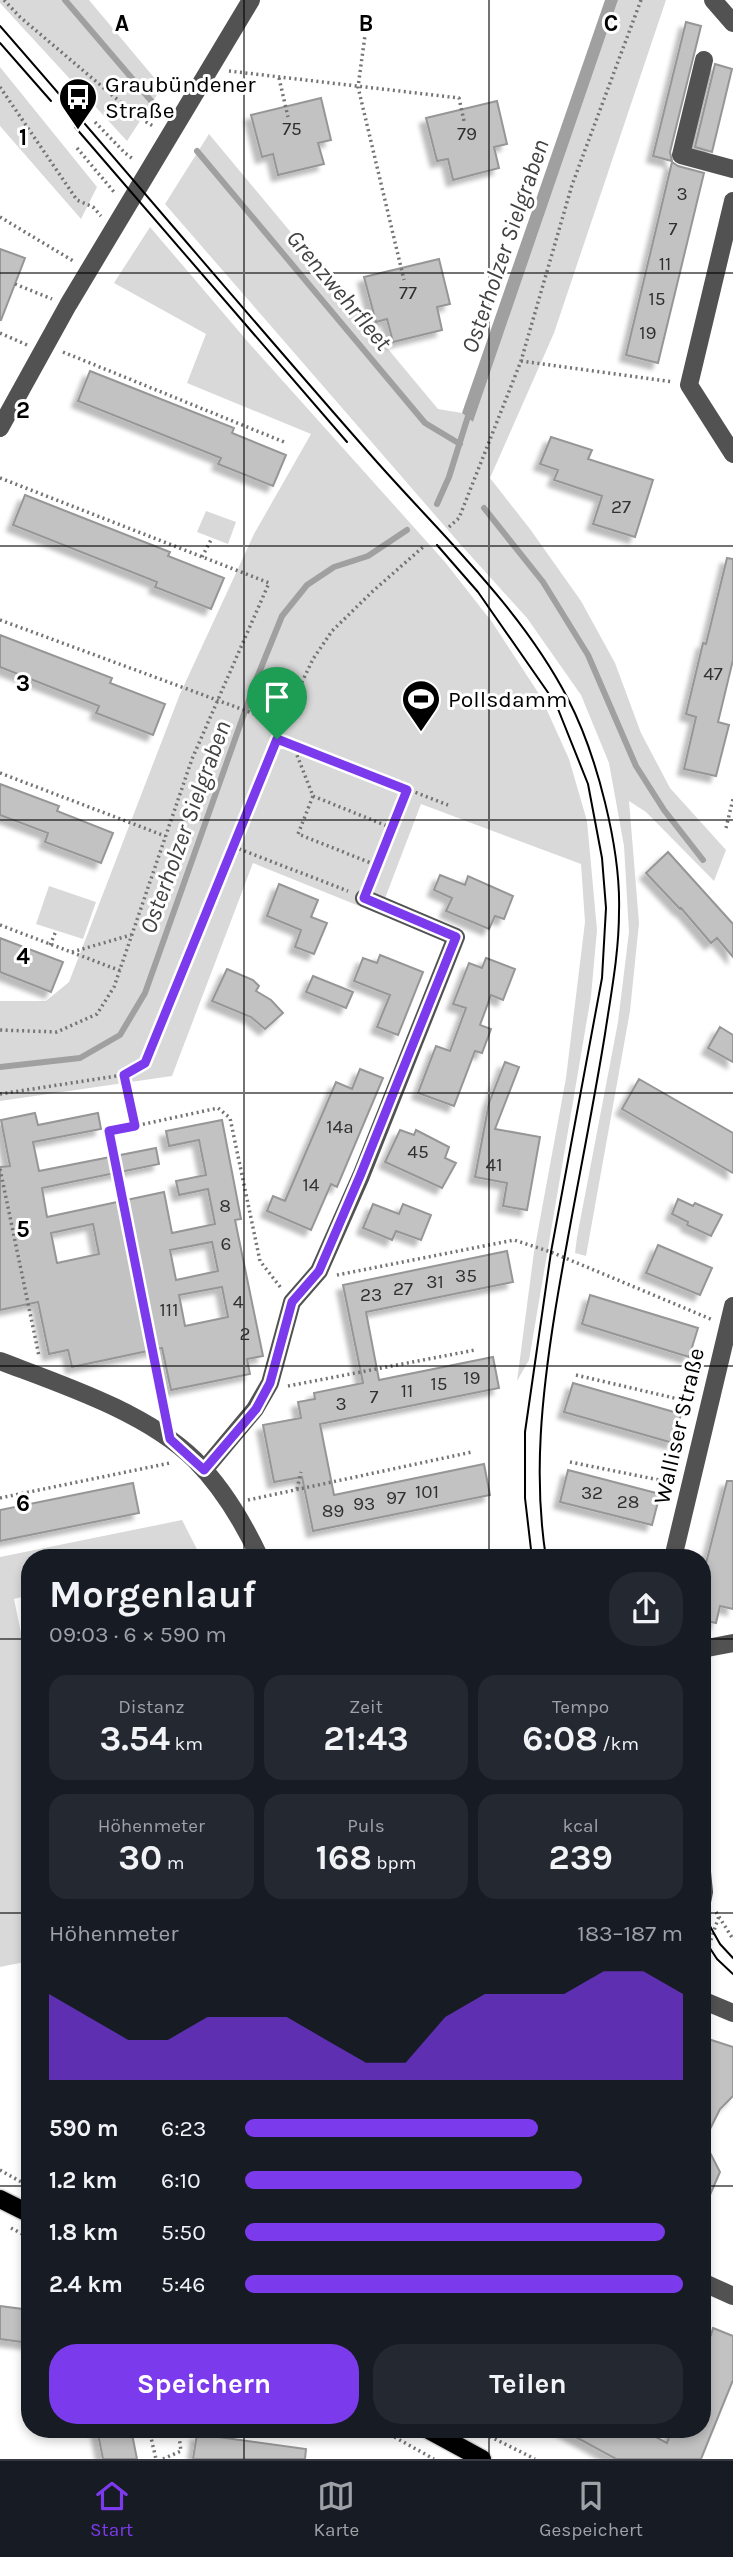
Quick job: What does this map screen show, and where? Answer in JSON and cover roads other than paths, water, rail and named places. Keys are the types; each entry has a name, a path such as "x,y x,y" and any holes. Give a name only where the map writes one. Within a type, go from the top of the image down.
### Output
{"main road":[{"path":"0,2199 21,2210"},
{"path":"444,2438 482,2459"}],"street":[{"path":"3,416 251,0"},
{"path":"713,0 733,23"},
{"path":"704,60 681,155 733,169"},
{"path":"733,201 689,385 733,454"},
{"path":"199,1464 256,1409 270,1383 292,1302 319,1271 456,937 364,898"},
{"name":"Walliser Straße","path":"675,1549 733,1306"},
{"path":"0,1361 44,1377 124,1413 170,1439 199,1464 228,1504 255,1549"},
{"path":"711,1647 733,1643"},
{"path":"711,2004 733,2013"},
{"path":"711,2286 733,2296"}],"waterway":[{"name":"Grenzwehrfleet","path":"65,0 153,103"},
{"name":"Grenzwehrfleet","path":"197,151 425,423 460,444"},
{"name":"Osterholzer Sielgraben","path":"437,504 449,477 470,410"},
{"path":"484,508 543,582 588,655 636,766 664,810 703,860"},
{"name":"Osterholzer Sielgraben","path":"0,1067 80,1058 120,1035 145,993 256,680 282,616 307,585 334,567 368,556 407,530"}],"tram line":[{"path":"0,26 323,400 502,601 548,665 568,699 588,747 605,803 616,860 619,927 605,1034 546,1373 540,1465 545,1549"},
{"path":"0,43 51,101"},
{"path":"75,127 347,442"},
{"path":"437,545 478,592 556,704 588,784 602,858 606,908 602,978 551,1252 525,1432 525,1498 531,1549"},
{"path":"711,1928 720,1944 733,1958"},
{"path":"711,1950 733,1974"}],"place":[{"name":"Graubündener Straße","path":"78,131"},
{"name":"Pollsdamm","path":"421,733"}]}
